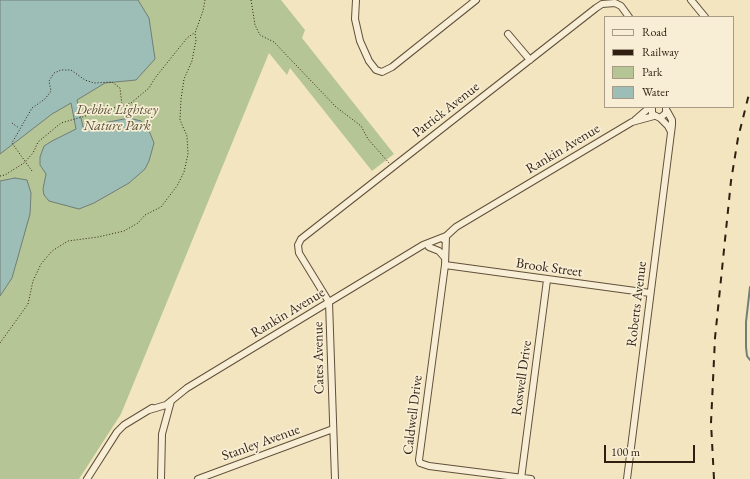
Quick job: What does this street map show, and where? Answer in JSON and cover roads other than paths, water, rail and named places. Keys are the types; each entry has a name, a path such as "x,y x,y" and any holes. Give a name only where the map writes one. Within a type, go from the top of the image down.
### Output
{"street":[{"path":"356,0 355,19 360,41 369,61 378,71 392,67 476,0"},
{"path":"692,1 704,16"},
{"name":"Patrick Avenue","path":"298,245 301,239 308,232 393,168 596,8 602,4 615,3 621,6 628,16"},
{"path":"508,34 530,60"},
{"name":"Rankin Avenue","path":"418,249 429,247 438,243 456,227 632,122 650,108"},
{"path":"651,108 651,112 668,126 671,132"},
{"path":"657,117 665,115 667,109"},
{"name":"Roberts Avenue","path":"626,479 671,132 672,120 667,109"},
{"name":"Rankin Avenue","path":"632,122 657,117"},
{"name":"Rankin Avenue","path":"87,479 117,432 124,425 148,410 166,405 187,388 329,302 418,249 446,236"},
{"name":"Caldwell Drive","path":"446,236 445,261 419,460 420,463 429,466 531,479"},
{"name":"Cates Avenue","path":"298,245 299,253 329,302 335,479"},
{"path":"429,247 439,251 445,261"},
{"name":"Brook Street","path":"445,261 547,280 650,292"},
{"name":"Roswell Drive","path":"521,478 547,280"},
{"path":"161,479 162,434 171,401"},
{"name":"Stanley Avenue","path":"198,479 333,429"}],"water":[{"path":"0,0 138,0 149,18 155,59 136,80 105,83 77,100 83,127 129,118 141,121 150,133 154,143 149,161 145,169 129,183 94,203 79,209 49,201 44,195 43,189 46,174 40,165 40,157 44,146 76,129 71,103 52,114 0,154"},
{"path":"15,178 27,180 31,193 30,214 12,278 0,296 0,181"}],"waterway":[{"path":"750,287 746,322 746,347 747,356 750,360"}],"railway":[{"path":"714,479 711,423 715,338 731,181 738,138 750,90"}],"park label":[{"name":"Debbie Lightsey Nature Park","path":"117,118"}]}
